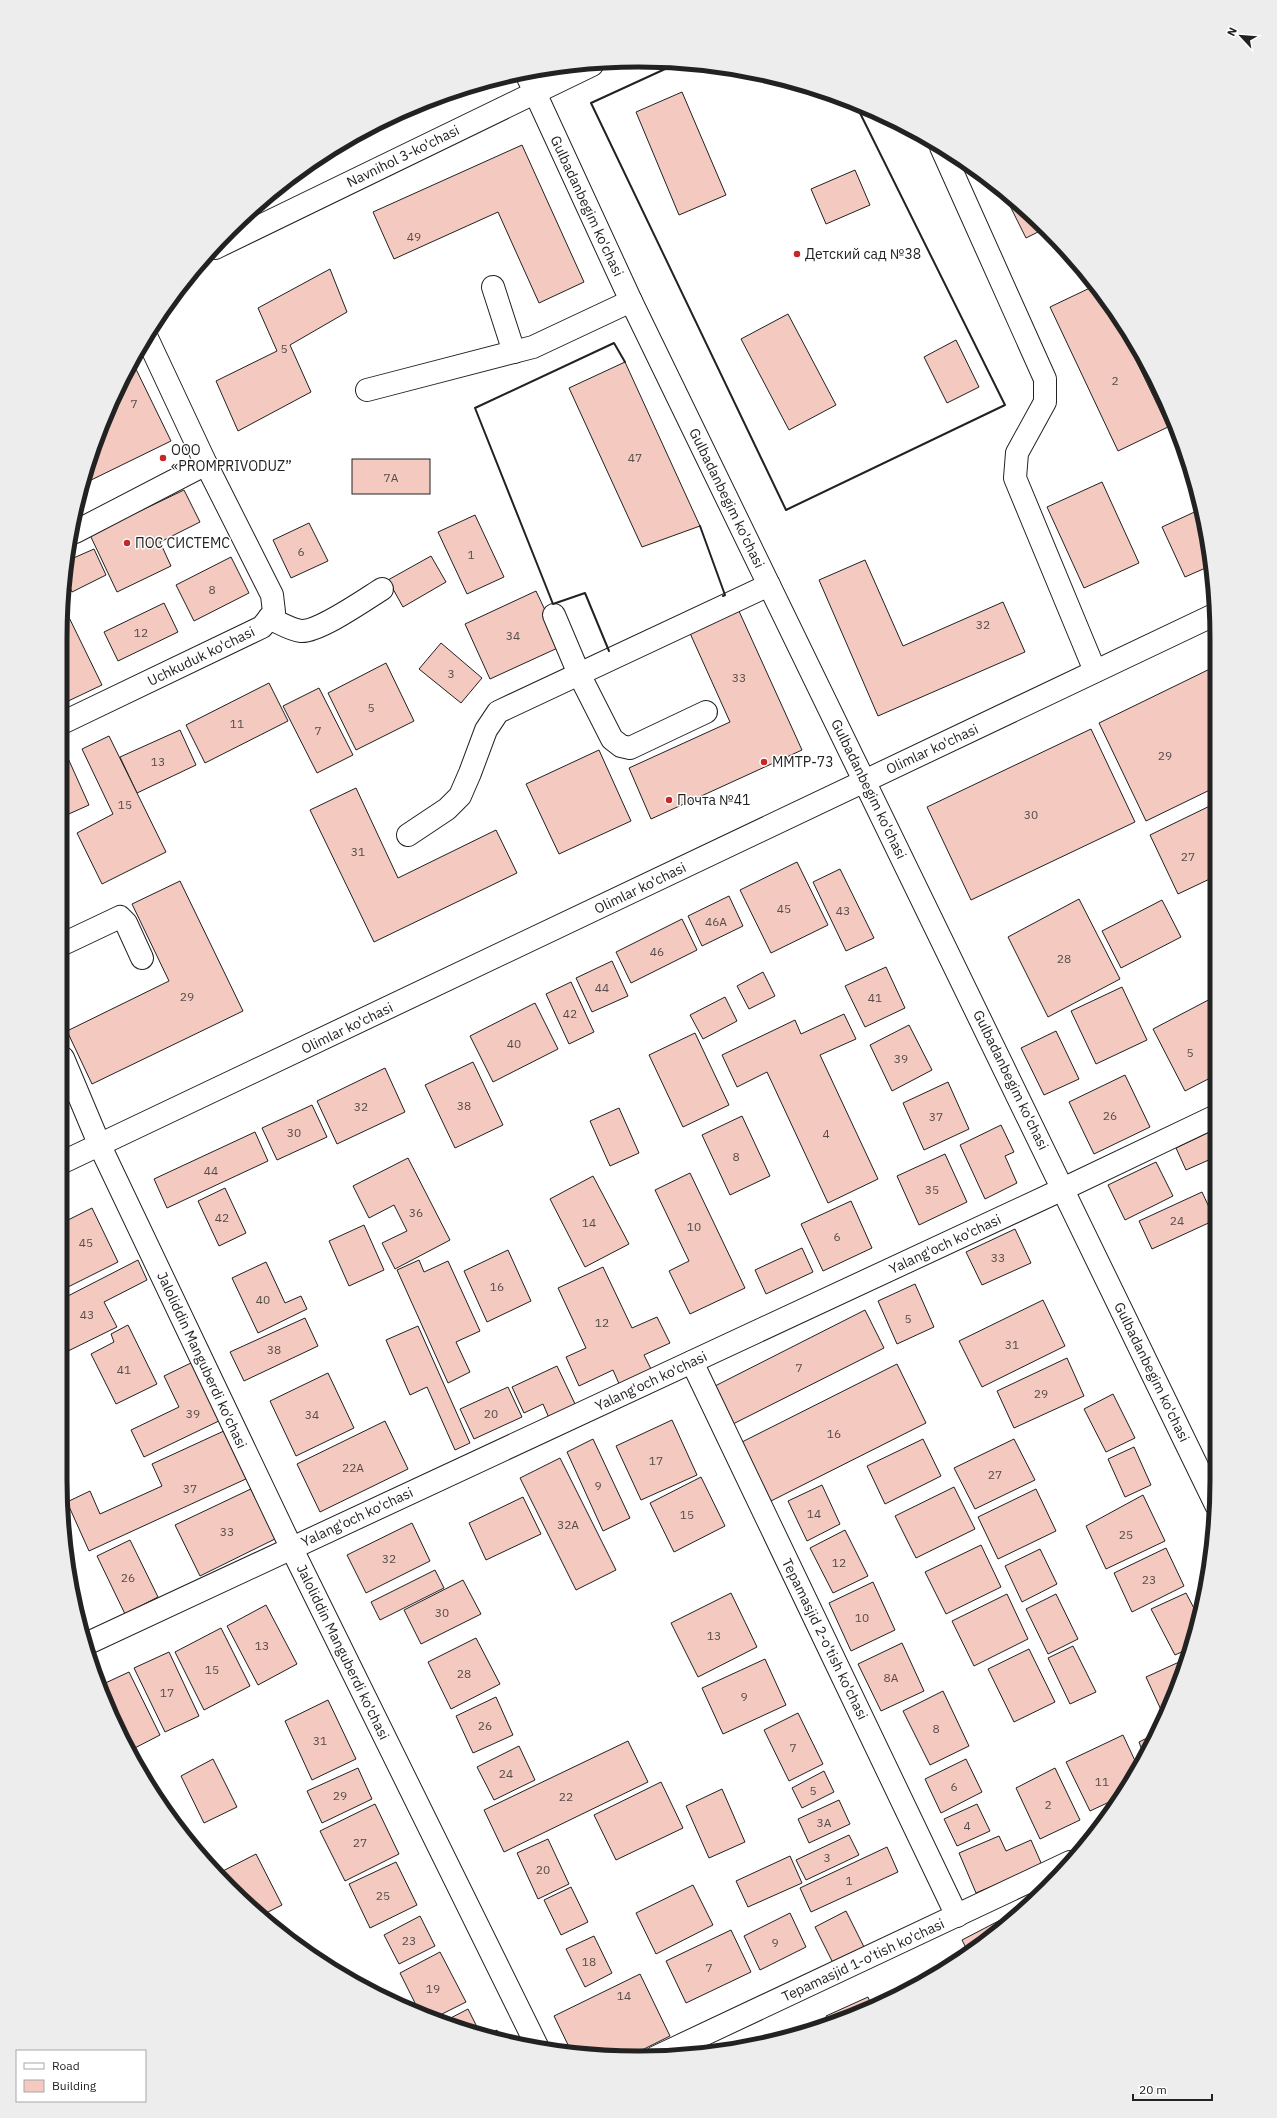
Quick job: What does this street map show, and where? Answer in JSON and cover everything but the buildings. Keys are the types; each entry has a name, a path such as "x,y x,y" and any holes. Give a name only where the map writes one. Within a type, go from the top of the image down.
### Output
{"street":[{"name":"Navnihol 3-ko'chasi","path":"227,242 581,70"},
{"name":"Gulbadanbegim ko'chasi","path":"528,78 631,301 1064,1189 1210,1493"},
{"path":"945,156 1045,379 1045,402 1017,453 1015,478 1095,671"},
{"path":"493,287 514,352"},
{"path":"367,390 533,347 631,301"},
{"name":"Uchkuduk ko'chasi","path":"67,721 262,627 274,612 272,595 206,464 150,344"},
{"path":"77,531 206,464"},
{"path":"408,835 447,810 460,796 486,730 498,712 769,585"},
{"path":"269,618 301,631 314,628 347,612 382,589"},
{"path":"554,615 579,674 612,739 621,746 630,748 706,712"},
{"name":"Olimlar ko'chasi","path":"67,1161 1209,617"},
{"path":"67,942 120,917 126,923 142,958"},
{"name":"Jaloliddin Manguberdi ko'chasi","path":"67,1068 100,1146 291,1547 535,2041"},
{"name":"Yalang'och ko'chasi","path":"91,1642 291,1547 1064,1189 1210,1119"},
{"name":"Tepamasjid 2-o'tish ko'chasi","path":"692,1362 957,1916"},
{"name":"Tepamasjid 1-o'tish ko'chasi","path":"671,2050 1057,1868"}],"wall":[{"path":"668,68 591,103 786,510 1005,405 860,112"},
{"path":"609,651 585,593 553,604 475,408 614,343 625,362"},
{"path":"700,526 725,595 723,596"}],"place":[{"name":"Детский сад №38","path":"797,254"},
{"name":"ООО «PROMPRIVODUZ”","path":"163,458"},
{"name":"ПОС СИСТЕМС","path":"127,543"},
{"name":"MMTP-73","path":"764,762"},
{"name":"Почта №41","path":"669,800"}]}
